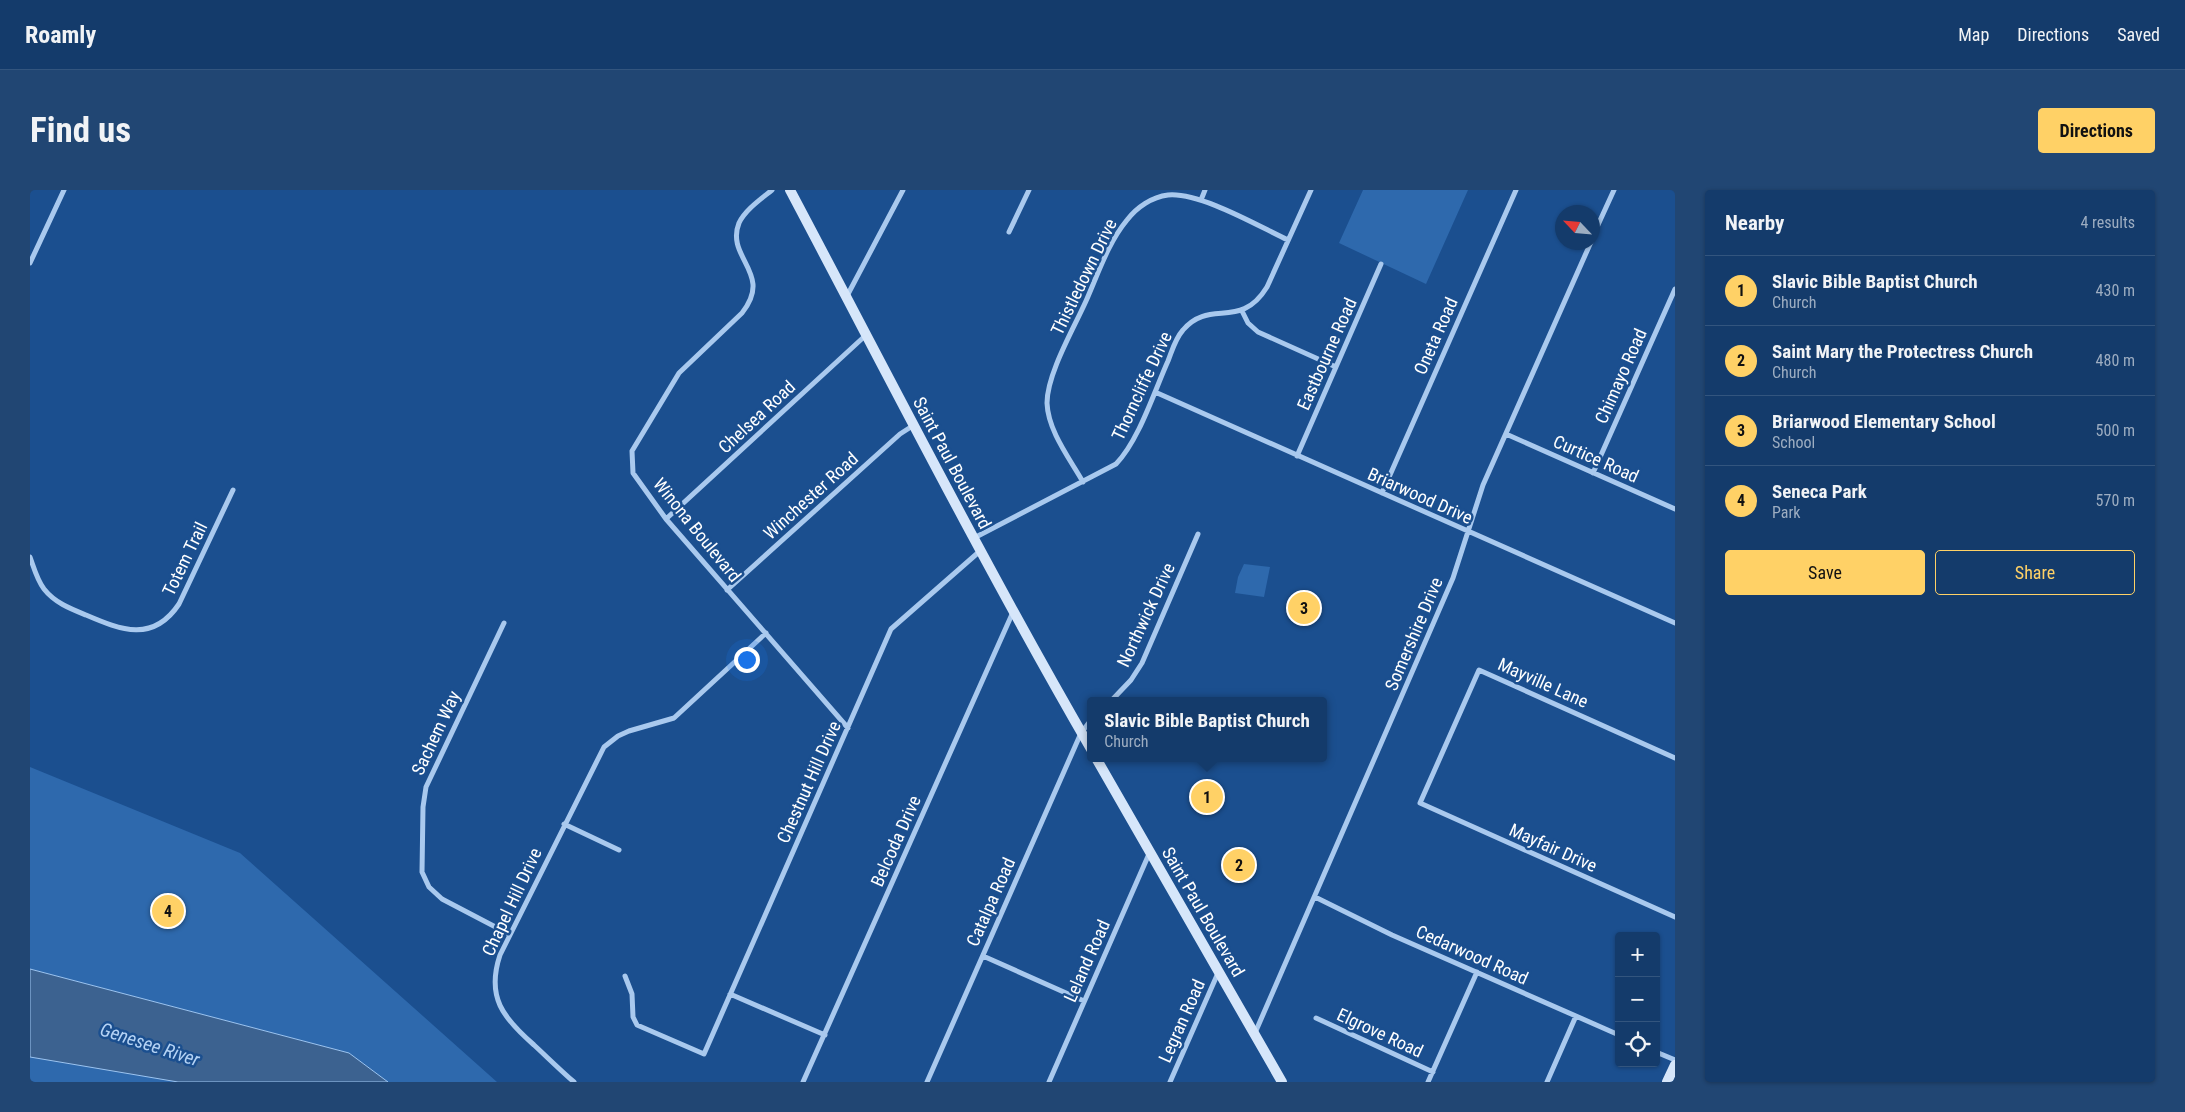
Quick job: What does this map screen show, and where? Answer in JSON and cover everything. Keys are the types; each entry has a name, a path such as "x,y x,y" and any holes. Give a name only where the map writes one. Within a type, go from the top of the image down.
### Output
{"main road":[{"name":"Saint Paul Boulevard","path":"790,190 980,550 1087,743"},
{"name":"Saint Paul Boulevard","path":"1098,762 1282,1082"},
{"path":"1668,1082 1675,1065"}],"street":[{"path":"30,263 64,190"},
{"name":"Winona Boulevard","path":"772,190 743,217 737,231 739,247 753,280 753,296 750,303 679,373 632,451 633,473 666,519 848,728"},
{"path":"846,296 903,190"},
{"path":"1009,232 1029,190"},
{"path":"1201,200 1206,190"},
{"path":"1310,190 1260,298 1242,311 1248,323 1258,332 1336,366"},
{"name":"Oneta Road","path":"1382,493 1516,190"},
{"path":"1600,221 1614,190"},
{"name":"Thistledown Drive","path":"1083,482 1058,438 1049,417 1048,393 1056,370 1113,240 1127,218 1143,204 1158,198 1177,195 1201,200 1288,240"},
{"name":"Somershire Drive","path":"1254,1034 1453,578 1483,485 1587,250"},
{"name":"Eastbourne Road","path":"1297,456 1382,264"},
{"name":"Chimayo Road","path":"1593,473 1675,289"},
{"name":"Thorncliffe Drive","path":"974,538 1107,470 1124,456 1131,445 1184,328 1196,319 1208,315 1242,311"},
{"name":"Chelsea Road","path":"666,519 866,335"},
{"name":"Briarwood Drive","path":"1155,392 1675,623"},
{"name":"Winchester Road","path":"727,590 900,434 914,425"},
{"name":"Curtice Road","path":"1506,434 1675,509"},
{"name":"Totem Trail","path":"30,557 44,590 63,605 117,628 133,630 152,628 167,619 179,604 233,490"},
{"name":"Northwick Drive","path":"1115,697 1131,680 1142,663 1198,534"},
{"name":"Chestnut Hill Drive","path":"625,976 632,994 633,1017 636,1025 704,1054 891,629 980,550"},
{"name":"Belcoda Drive","path":"803,1082 1014,612"},
{"name":"Sachem Way","path":"504,623 426,787 421,862 425,880 434,893 509,934"},
{"name":"Chapel Hill Drive","path":"574,1082 512,1025 500,1007 494,986 494,975 500,954 599,754 610,741 629,731 674,718 766,633"},
{"name":"Mayville Lane","path":"1420,804 1479,670 1675,758"},
{"path":"1081,733 1087,725"},
{"name":"Catalpa Road","path":"927,1082 1081,733"},
{"name":"Mayfair Drive","path":"1420,804 1675,917"},
{"path":"564,824 619,850"},
{"name":"Leland Road","path":"1049,1082 1150,852"},
{"name":"Cedarwood Road","path":"1315,897 1392,935 1615,1033"},
{"path":"983,956 1084,1001"},
{"name":"Legran Road","path":"1170,1082 1219,972"},
{"path":"1428,1082 1477,972"},
{"path":"730,994 825,1035"},
{"path":"1547,1082 1576,1016"},
{"name":"Elgrove Road","path":"1316,1018 1433,1072"},
{"path":"1660,1054 1675,1060"}],"shaded area":[{"path":"1363,190 1468,190 1426,284 1339,243"},
{"path":"1244,564 1270,567 1264,597 1235,593 1238,577"},
{"path":"30,767 240,853 497,1082 388,1082 349,1053 30,969"},
{"path":"30,1057 172,1080 178,1082 30,1082"}],"water":[{"name":"Genesee River","path":"30,969 349,1053 388,1082 178,1082 30,1057"}],"place":[{"name":"Briarwood Elementary School","path":"1304,608"},
{"name":"Slavic Bible Baptist Church","path":"1207,797"},
{"name":"Saint Mary the Protectress Church","path":"1239,865"},
{"name":"Seneca Park","path":"168,911"}]}
